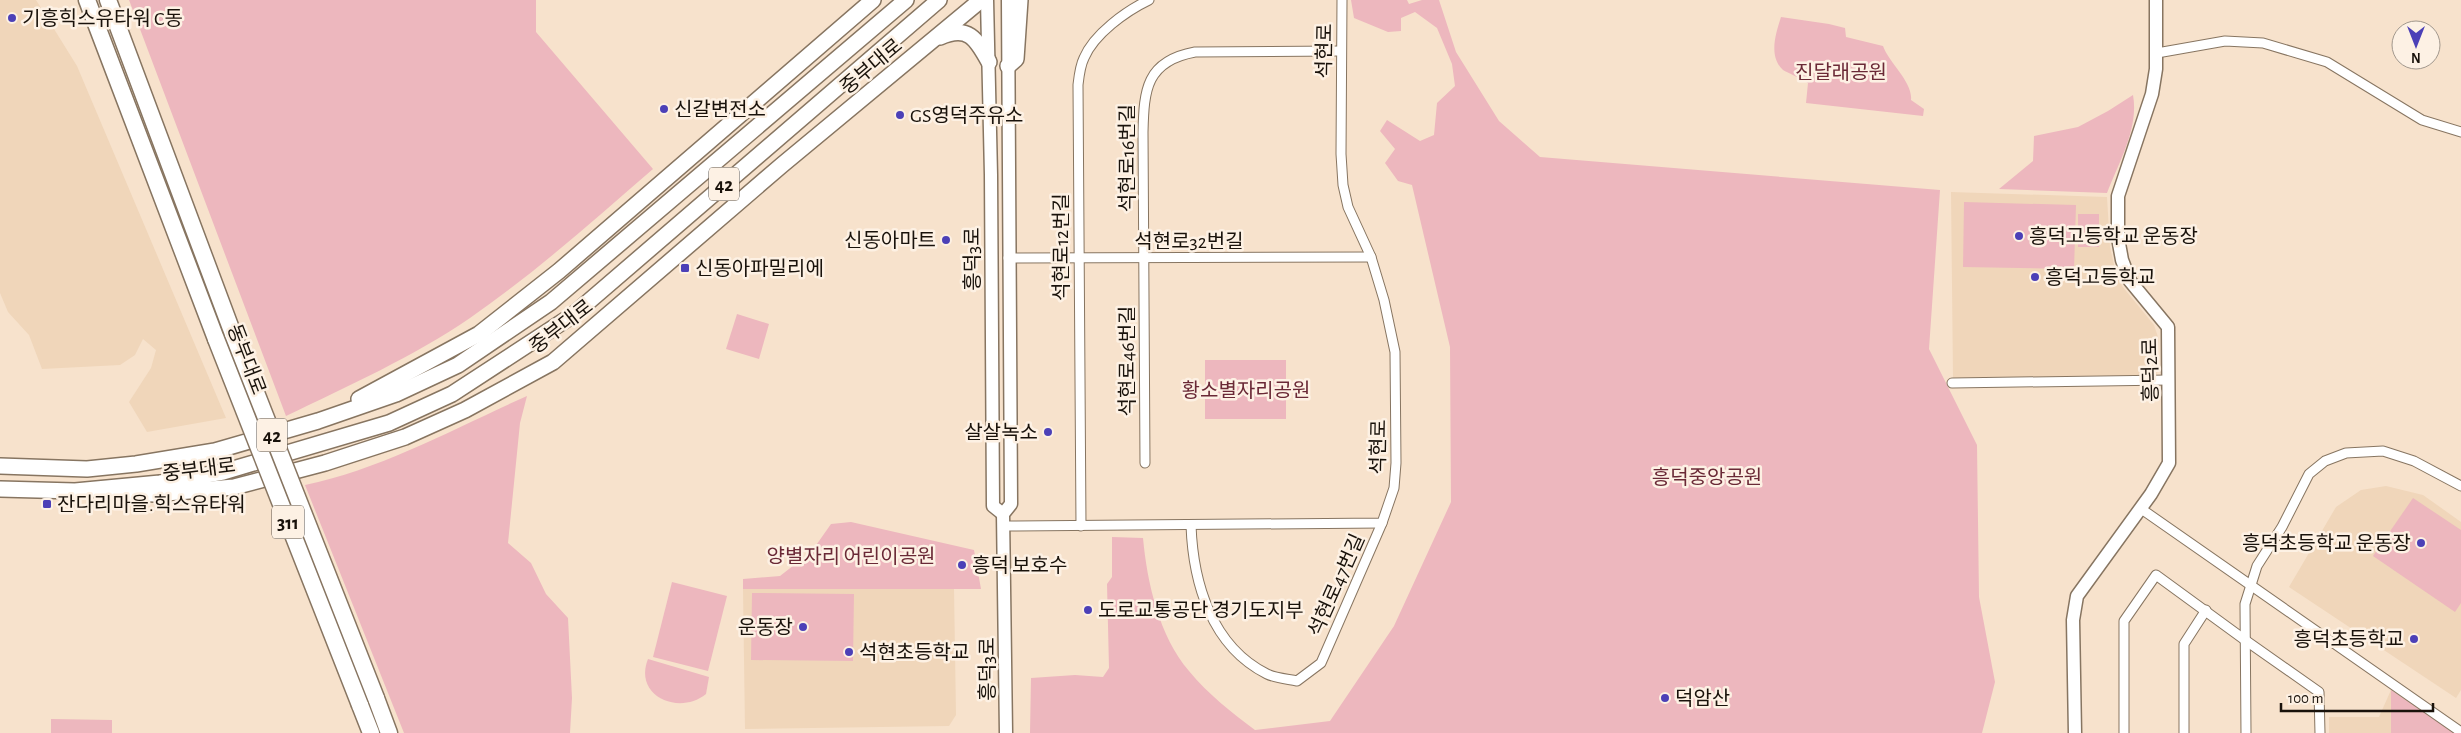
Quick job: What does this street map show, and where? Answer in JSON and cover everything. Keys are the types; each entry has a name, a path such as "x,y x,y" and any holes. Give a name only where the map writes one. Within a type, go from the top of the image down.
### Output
{"highway":[{"name":"동부대로","path":"87,0 216,339 371,733"},
{"name":"동부대로","path":"108,0 233,334 389,733"}],"main road":[{"name":"중부대로","path":"318,422 479,334 559,271 873,0"},
{"name":"중부대로","path":"0,466 87,469 136,464 215,450 318,422 396,394 458,365 551,302 906,0"},
{"name":"중부대로","path":"75,491 160,483 223,472 389,423 452,394 573,315 939,0"},
{"name":"중부대로","path":"0,489 155,494 234,486 325,463 405,437 465,410 553,362 782,165 981,0"},
{"path":"1008,66 1016,59 1020,0"},
{"path":"934,40 951,33 964,32 979,44 989,62"}],"street":[{"name":"흥덕3로","path":"987,0 993,506 1003,520"},
{"name":"흥덕3로","path":"1006,733 1003,520 1011,504 1008,258 1008,0"},
{"name":"석현로12번길","path":"1081,526 1078,85 1084,56 1112,23 1148,0"},
{"name":"석현로","path":"1342,0 1340,51 1343,185 1348,207 1371,257 1384,300 1395,352 1396,463 1394,488 1382,523"},
{"name":"흥덕2로","path":"2075,733 2073,620 2076,596 2140,508 2169,463 2168,327 2130,281 2122,260 2118,238 2118,196 2152,94 2157,53 2156,0"},
{"path":"2157,53 2224,41 2263,43 2327,62 2422,120 2461,132"},
{"name":"석현로16번길","path":"1144,258 1144,99 1146,86 1152,76 1165,63 1180,55 1195,52 1340,51"},
{"name":"석현로32번길","path":"1008,258 1371,257"},
{"name":"석현로46번길","path":"1144,258 1145,463"},
{"path":"1952,384 2169,380"},
{"path":"2246,733 2245,604 2250,584 2258,566 2286,520 2304,479 2319,465 2331,458 2355,451 2389,452 2414,461 2461,486"},
{"path":"2140,508 2461,732"},
{"path":"1003,520 1081,526 1382,523"},
{"name":"석현로47번길","path":"1191,525 1192,556 1197,580 1204,601 1223,635 1236,652 1268,675 1296,681 1321,663 1382,523"},
{"path":"2124,733 2124,620 2156,575 2206,610 2244,640 2320,692 2320,733"},
{"path":"2184,733 2184,644 2206,610"}],"shaded area":[{"path":"0,0 36,0 77,66 226,418 147,432 129,402 151,368 156,350 143,339 135,355 120,365 42,369 29,335 8,312 0,293"},
{"name":"흥덕고등학교","path":"1951,192 2107,197 2110,247 2115,269 2122,286 2154,325 2159,340 2157,376 1953,378"},
{"name":"흥덕초등학교","path":"2386,486 2423,495 2461,522 2461,690 2456,698 2289,587 2336,507 2361,490"},
{"name":"석현초등학교","path":"743,589 954,589 956,715 949,726 745,729"},
{"path":"2391,690 2454,733 2329,733 2329,717 2379,717"}],"green space":[{"path":"129,0 536,0 536,32 653,169 541,265 470,318 426,346 286,416"},
{"name":"흥덕중앙공원","path":"1351,0 1407,0 1409,4 1422,0 1439,0 1456,52 1499,121 1540,157 1940,190 1929,349 1977,445 1979,597 1995,682 1982,733 1030,733 1031,678 1075,675 1103,677 1109,668 1107,584 1112,577 1112,537 1143,538 1151,590 1162,625 1170,642 1189,671 1220,702 1255,730 1330,721 1394,626 1451,502 1450,347 1412,185 1398,181 1385,163 1395,149 1380,131 1387,120 1420,141 1434,135 1437,103 1455,86 1452,64 1437,28 1415,12 1401,18 1401,31 1388,32 1354,18"},
{"name":"진달래공원","path":"1781,17 1845,28 1846,37 1883,46 1905,79 1911,93 1911,100 1924,109 1923,116 1806,103 1808,83 1783,70 1776,58 1774,44"},
{"path":"2133,95 2134,107 2131,132 2107,193 1999,189 2033,161 2034,136 2078,127"},
{"name":"흥덕고등학교 운동장","path":"1964,202 2076,205 2074,269 1963,267"},
{"path":"2078,214 2099,214 2099,247 2078,247"},
{"path":"737,314 769,324 759,359 726,349"},
{"name":"황소별자리공원","path":"1205,360 1286,360 1286,419 1205,419"},
{"path":"527,396 520,423 508,543 531,563 546,594 568,618 572,698 570,733 404,733 305,485 334,478 390,458"},
{"name":"흥덕초등학교 운동장","path":"2413,498 2461,530 2461,603 2455,612 2373,556"},
{"name":"양별자리 어린이공원","path":"851,522 974,550 981,589 743,589 743,579 780,576 812,551 831,524"},
{"path":"672,582 727,596 708,671 653,657"},
{"name":"운동장","path":"752,593 854,594 853,661 751,660"},
{"path":"648,659 709,677 706,694 695,700 683,703 661,699 647,683 645,672"},
{"path":"2391,690 2454,733 2391,733"},
{"path":"51,719 112,720 112,733 51,733"}],"place":[{"name":"기흥힉스유타워 C동","path":"12,18"},
{"name":"신갈변전소","path":"664,109"},
{"name":"GS영덕주유소","path":"900,115"},
{"name":"흥덕고등학교 운동장","path":"2019,236"},
{"name":"신동아마트","path":"946,240"},
{"name":"신동아파밀리에","path":"685,268"},
{"name":"흥덕고등학교","path":"2035,277"},
{"name":"살살녹소","path":"1048,432"},
{"name":"잔다리마을.힉스유타워","path":"47,504"},
{"name":"흥덕초등학교 운동장","path":"2421,543"},
{"name":"흥덕 보호수","path":"962,565"},
{"name":"도로교통공단 경기도지부","path":"1088,610"},
{"name":"운동장","path":"803,627"},
{"name":"흥덕초등학교","path":"2414,639"},
{"name":"석현초등학교","path":"849,652"},
{"name":"덕암산","path":"1665,698"}]}
